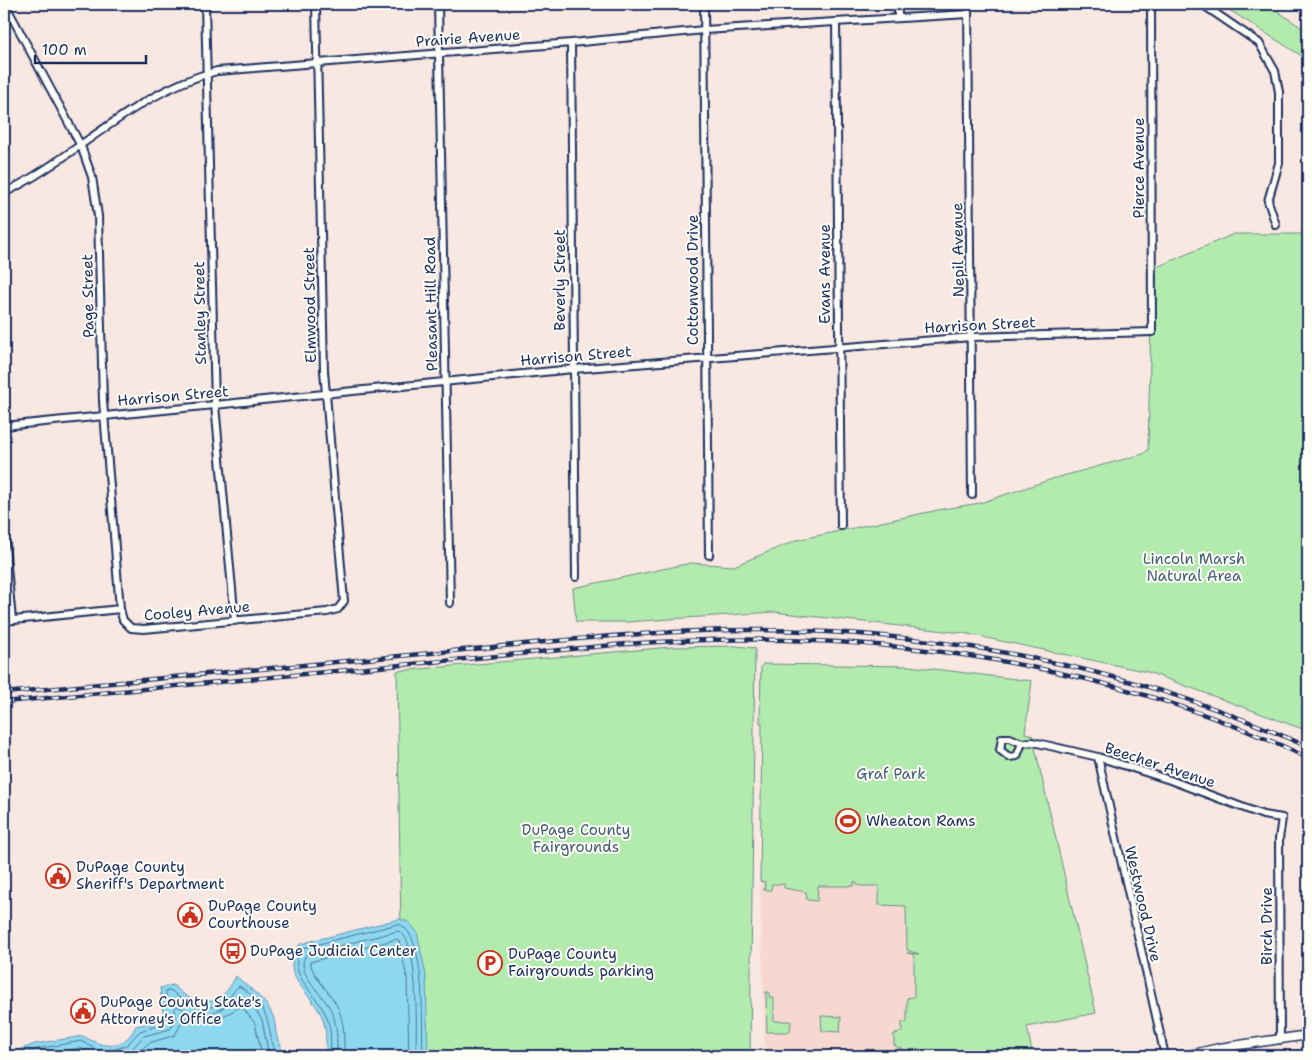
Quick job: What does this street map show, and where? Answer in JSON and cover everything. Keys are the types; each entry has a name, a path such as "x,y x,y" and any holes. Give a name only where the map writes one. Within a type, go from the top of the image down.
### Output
{"street":[{"name":"Page Street","path":"6,4 81,146 92,177 98,216 104,415 120,609"},
{"name":"Stanley Street","path":"205,4 215,405 235,621"},
{"name":"Elmwood Street","path":"316,4 326,392 344,593 342,606"},
{"name":"Pleasant Hill Road","path":"438,4 450,603"},
{"name":"Cottonwood Drive","path":"704,4 709,555"},
{"path":"898,4 898,18"},
{"name":"Nepil Avenue","path":"968,4 972,495"},
{"name":"Pierce Avenue","path":"1151,4 1152,332"},
{"path":"1202,4 1259,43 1275,71 1279,92 1279,163 1268,201 1276,225"},
{"name":"Prairie Avenue","path":"4,194 81,146 148,100 185,81 225,70 571,43 704,30 968,14"},
{"name":"Evans Avenue","path":"836,22 841,526"},
{"name":"Beverly Street","path":"571,43 576,577"},
{"name":"Harrison Street","path":"4,426 573,368 972,337 1152,332"},
{"path":"4,534 12,620"},
{"name":"Cooley Avenue","path":"120,609 123,620 131,628 144,629 327,612 342,606"},
{"path":"4,621 120,609"},
{"name":"Beecher Avenue","path":"1022,742 1033,742 1098,758 1170,780 1263,815 1278,817"},
{"name":"Westwood Drive","path":"1098,758 1164,1056"},
{"name":"Birch Drive","path":"1278,817 1282,818 1279,839 1280,1040"},
{"path":"1186,1056 1219,1052 1308,1035"}],"shaded area":[{"name":"Graf Park","path":"763,664 909,666 1032,681 1025,733 1032,735 1096,1013 1027,1027 1033,1056 765,1056 760,881"}],"green space":[{"path":"1220,4 1267,4 1308,32 1308,60"},
{"name":"Lincoln Marsh Natural Area","path":"1234,234 1308,234 1308,731 1148,672 963,633 774,612 626,622 576,622 573,588 691,563 734,566 797,540 980,503 1052,479 1143,454 1148,450 1152,269"},
{"name":"DuPage County Fairgrounds","path":"736,646 755,648 750,1056 409,1056 401,930 397,671 671,647"},
{"name":"Graf Park","path":"763,664 909,666 1032,681 1025,733 1032,735 1096,1013 1027,1027 1033,1056 903,1056 901,1047 900,1049 894,1045 894,1034 902,1032 902,1022 907,1022 907,998 914,997 914,957 912,954 907,953 919,954 907,950 906,906 879,905 879,886 859,886 856,882 854,882 854,886 818,886 817,901 807,900 806,892 784,888 784,884 772,884 771,890 764,890 765,882 760,881 762,723 760,723 761,667"},
{"path":"766,992 769,992 770,998 774,998 774,1021 791,1021 790,1032 767,1032"},
{"path":"821,1016 841,1017 840,1032 822,1031"}],"water":[{"path":"399,919 409,922 417,932 426,976 428,1056 326,1056 326,1035 323,1019 293,973 294,955 300,944"},
{"path":"236,976 257,994 270,1010 277,1038 281,1045 280,1056 13,1056 16,1051 35,1044 83,1036 105,1045 119,1044 131,1034 136,1026 164,1020 160,988 173,985 190,998 208,1002 216,1000 223,995"}],"railway":[{"path":"4,693 628,635 753,630 824,632 895,637 966,646 1037,659 1107,675 1175,695 1243,719 1308,747"},
{"path":"4,702 614,645 702,640 791,640 880,645 968,656 1056,672 1142,694 1226,723 1308,758"}],"place":[{"name":"Wheaton Rams","path":"848,821"},
{"name":"DuPage County Sheriff's Department","path":"58,876"},
{"name":"DuPage County Courthouse","path":"190,915"},
{"name":"DuPage Judicial Center","path":"233,951"},
{"name":"DuPage County Fairgrounds parking","path":"490,963"},
{"name":"DuPage County State's Attorney's Office","path":"83,1011"}]}
